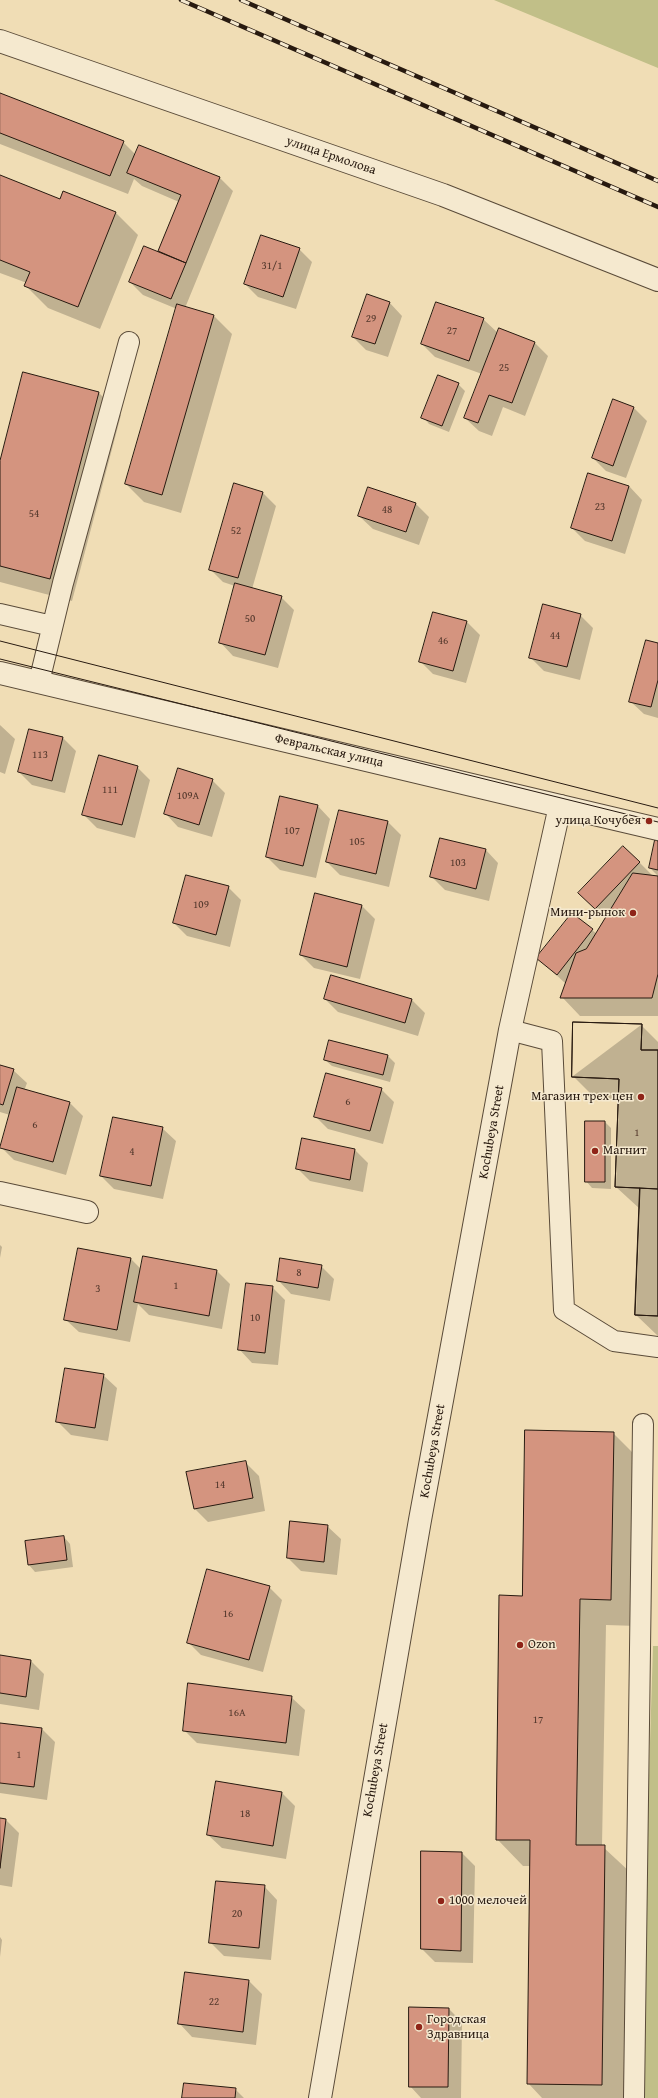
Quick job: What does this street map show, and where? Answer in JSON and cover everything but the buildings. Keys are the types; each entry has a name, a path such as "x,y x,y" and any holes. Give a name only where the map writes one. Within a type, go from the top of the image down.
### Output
{"street":[{"name":"улица Ермолова","path":"0,41 443,195 658,280"},
{"name":"Февральская улица","path":"0,673 658,829"},
{"name":"Kochubeya Street","path":"320,2098 418,1527 510,1030 560,806"},
{"path":"0,1193 87,1212"}],"lane":[{"path":"39,682 52,626 130,342"},
{"path":"0,614 52,626"},
{"path":"510,1030 552,1041 564,1310 614,1341 658,1347"},
{"path":"634,2098 643,1424"}],"shaded area":[{"path":"494,0 658,0 658,68"},
{"path":"653,1646 658,1646 658,2098 639,2098"}],"tram line":[{"path":"0,641 658,808"},
{"path":"0,659 658,822"}],"railway":[{"path":"181,0 658,207"},
{"path":"241,0 658,181"}],"place":[{"name":"улица Кочубея","path":"649,821"},
{"name":"Мини-рынок","path":"633,913"},
{"name":"Магазин трех цен","path":"641,1097"},
{"name":"Магнит","path":"595,1151"},
{"name":"Ozon","path":"520,1645"},
{"name":"1000 мелочей","path":"441,1901"},
{"name":"Городская Здравница","path":"419,2027"}]}
